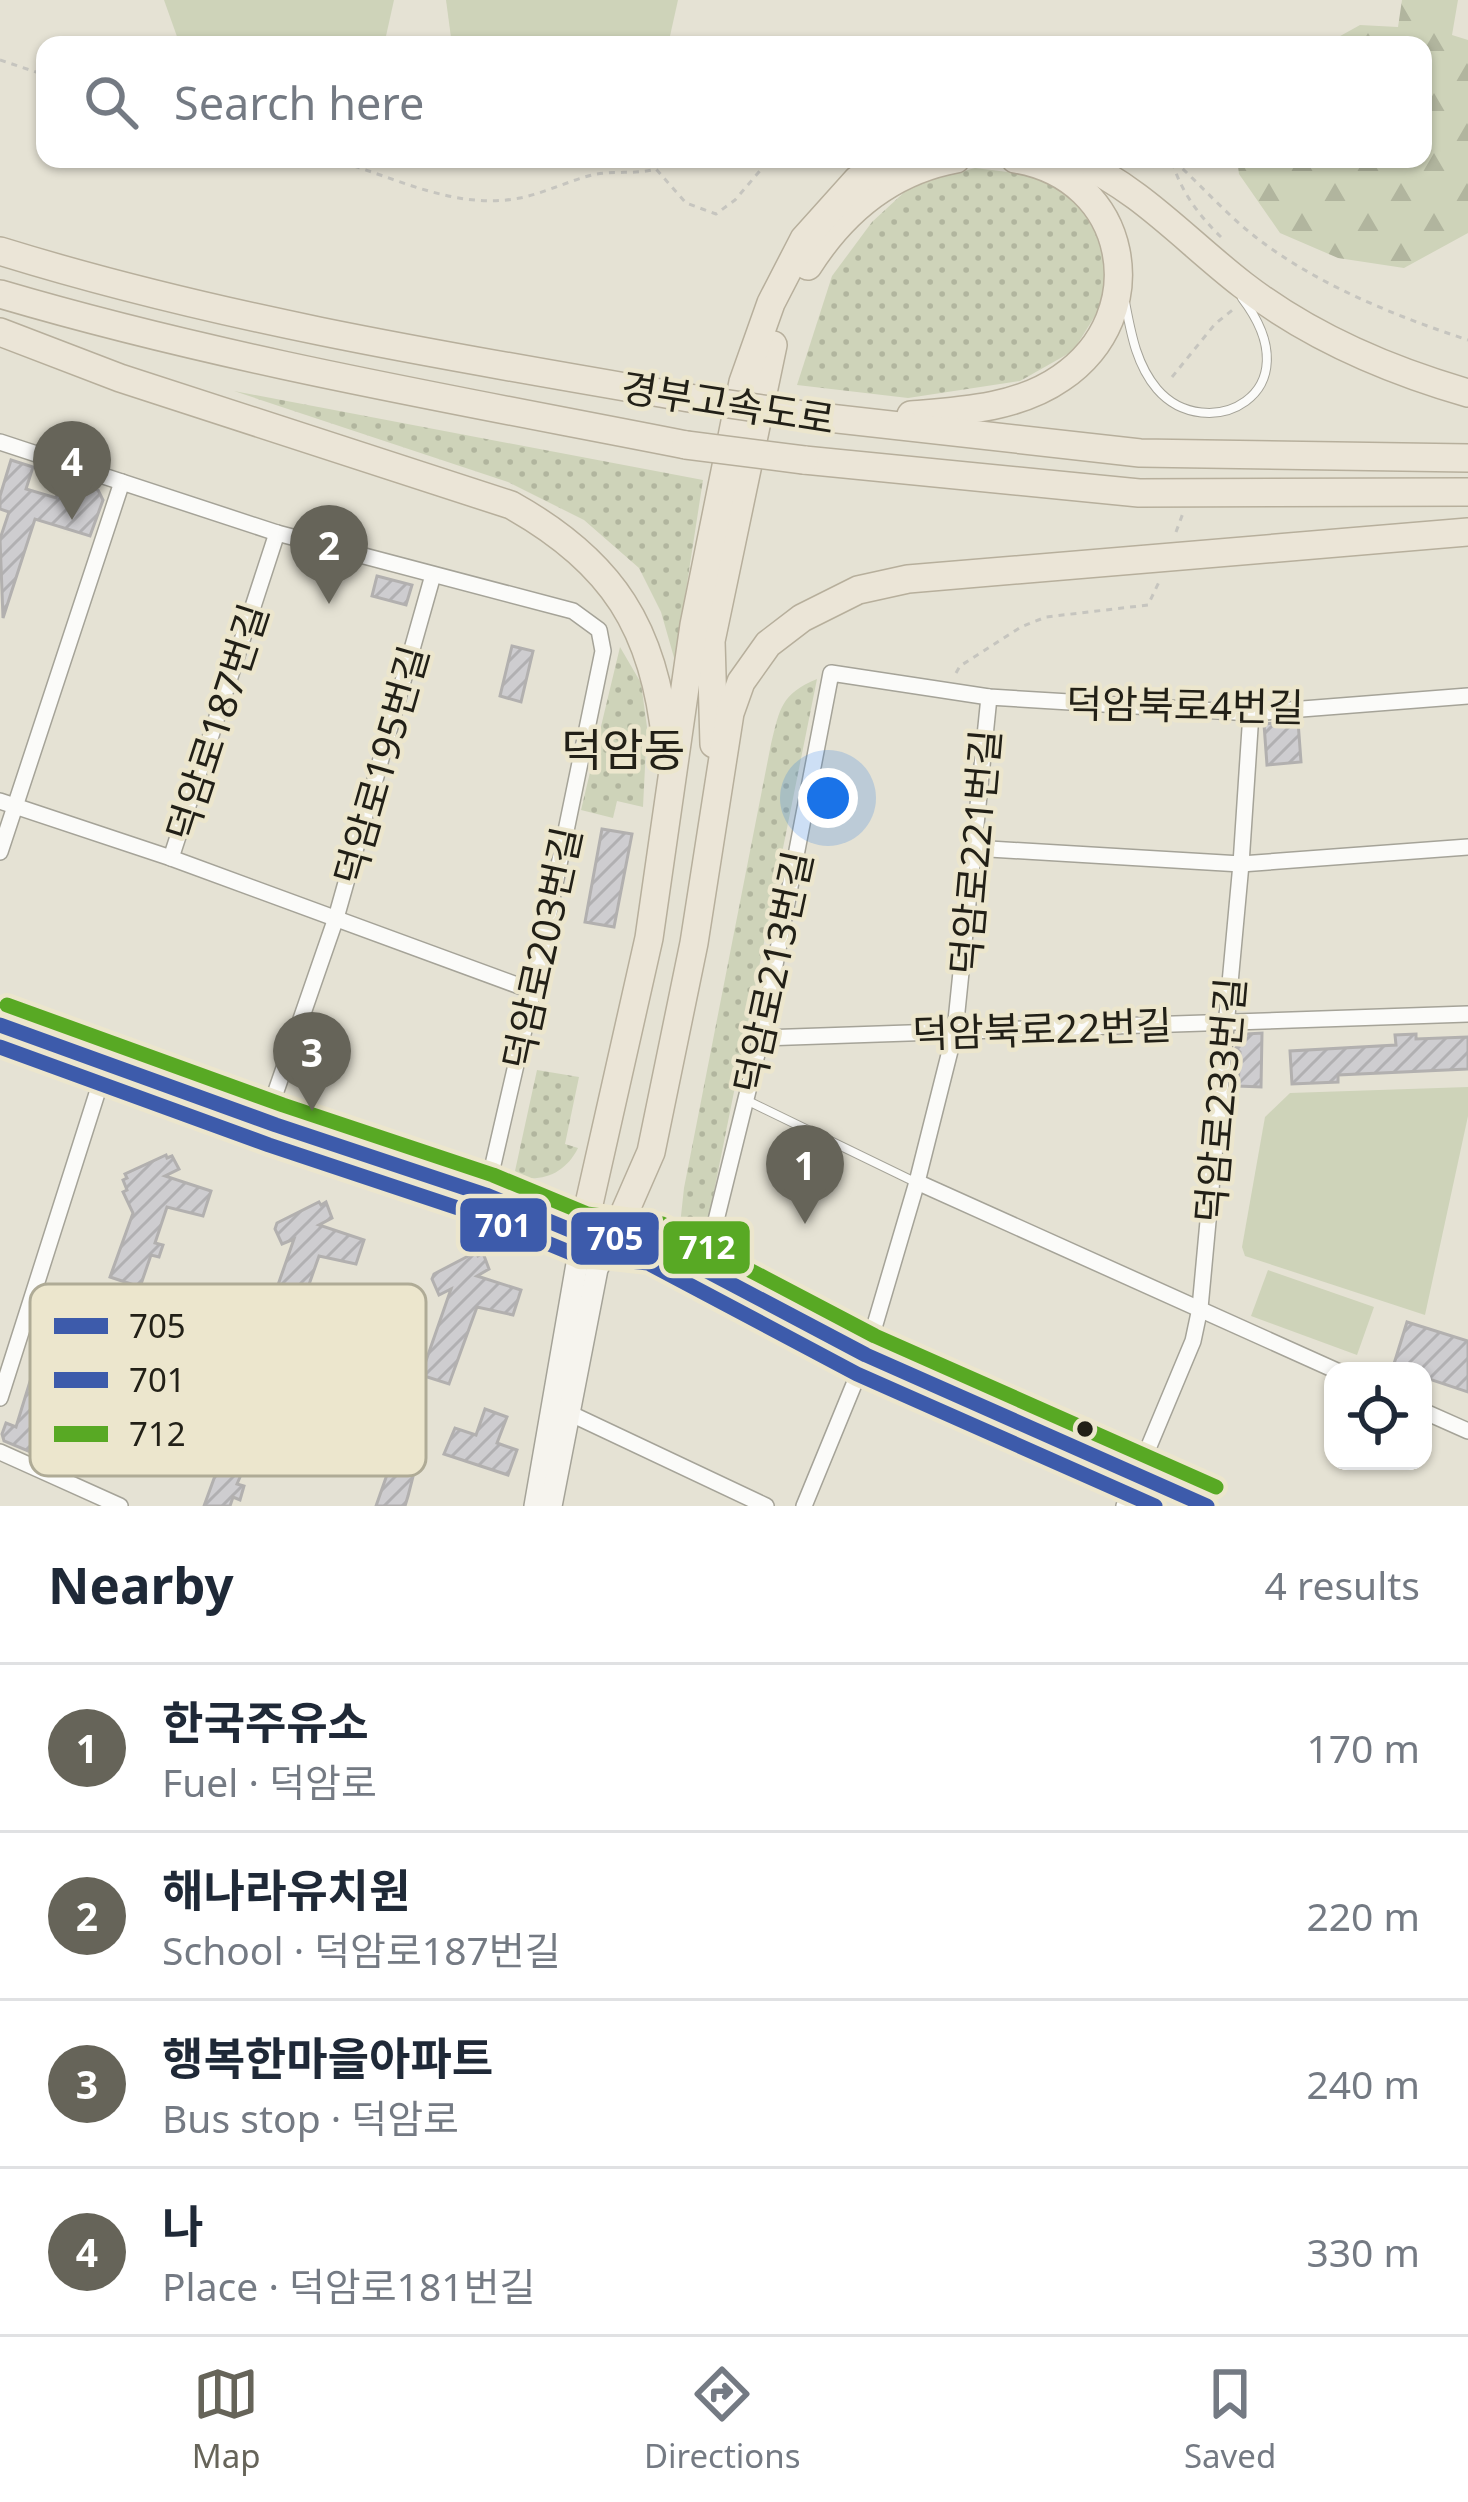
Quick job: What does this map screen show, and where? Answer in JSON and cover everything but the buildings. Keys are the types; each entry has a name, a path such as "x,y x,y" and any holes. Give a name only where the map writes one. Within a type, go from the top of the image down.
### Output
{"highway":[{"path":"582,1235 649,938 698,604 735,415 761,326 781,279 816,222 857,180 878,168"},
{"path":"716,820 711,641 764,376 778,330 810,263 853,211 902,175 926,168"},
{"path":"811,416 891,417 1012,400 1045,388 1096,346 1111,318 1119,271 1108,222 1090,195 1048,168"},
{"path":"1089,168 1221,252 1266,302 1395,369 1468,393"},
{"name":"경부고속도로","path":"0,251 76,275 402,349 811,416 1140,453 1468,458"},
{"name":"경부고속도로","path":"0,294 400,390 686,445 1139,493 1468,492"},
{"path":"0,332 142,386 498,500 557,532 604,576 637,624 659,694 669,796"},
{"path":"614,1239 651,1152 716,820 730,713 741,682 784,630 842,596 908,579 1468,532"}],"main road":[{"path":"535,1506 582,1235"},
{"path":"551,1506 597,1269 614,1239"}],"street":[{"path":"0,442 277,533 434,575"},
{"path":"0,852 8,804 122,482"},
{"name":"덕암로187번길","path":"171,859 277,533"},
{"name":"덕암로203번길","path":"434,575 573,610 599,630 602,651 486,1195"},
{"name":"덕암로195번길","path":"266,1120 336,918 434,575"},
{"name":"덕암북로4번길","path":"831,673 989,697 1251,713 1468,696"},
{"name":"덕암로213번길","path":"704,1269 761,1038 831,673"},
{"name":"덕암로221번길","path":"804,1506 866,1355 955,1030 989,697"},
{"name":"덕암로233번길","path":"1124,1506 1192,1341 1200,1308 1251,713"},
{"path":"8,804 533,991"},
{"path":"973,848 1241,864 1468,847"},
{"name":"덕암북로22번길","path":"761,1038 1468,1014"},
{"path":"0,1025 486,1195 582,1235 654,1243 866,1355 1207,1506"},
{"path":"36,1284 107,1062"},
{"path":"916,1182 1324,1365"},
{"path":"0,1398 30,1304"},
{"path":"568,1413 766,1506"},
{"path":"1432,1415 1468,1431"},
{"path":"0,1452 30,1465"},
{"path":"54,1476 121,1506"}],"lane":[{"path":"1119,271 1134,344 1154,384 1178,404 1221,410 1242,404 1257,392 1267,373 1269,354 1259,322 1221,252"},
{"path":"746,1100 916,1182"}],"path":[{"path":"0,60 36,72"},
{"path":"364,168 439,195 484,202 522,198 596,173 638,175 656,170 686,203 716,214 762,168"},
{"path":"1174,168 1221,252"},
{"path":"1181,168 1252,235 1318,277 1468,340"},
{"path":"1172,376 1215,324 1240,304"},
{"path":"1173,539 1186,504"},
{"path":"945,690 960,666 1021,627 1046,617 1148,605 1159,580"}],"green space":[{"path":"164,0 394,0 386,36 177,36"},
{"path":"446,0 678,0 670,36 451,36"},
{"path":"1402,0 1458,0 1452,35 1468,40 1468,233 1404,268 1338,258 1280,233 1238,168 1432,168 1432,36 1340,36 1360,25 1398,27"},
{"path":"975,168 1042,176 1084,205 1105,257 1105,300 1073,351 1020,381 908,398 797,385 832,276 872,222 912,185"},
{"path":"234,391 703,480 675,661 661,612 639,568 584,520 508,482"},
{"path":"620,647 641,683 647,727 643,807 617,801 613,818 581,810"},
{"path":"817,679 702,1251 690,1247 680,1225 684,1188 771,744 784,704 796,690"},
{"path":"537,1070 579,1077 565,1144 578,1148 561,1169 546,1176 519,1177 515,1171"},
{"path":"1468,1087 1468,1116 1425,1315 1245,1256 1242,1247 1265,1117 1290,1093"},
{"path":"1268,1270 1374,1307 1357,1355 1251,1316"}],"transit line":[{"name":"712","path":"7,1005 493,1175 587,1214 662,1224 875,1336 1216,1487"},
{"name":"705","path":"0,1025 486,1195 582,1235 654,1243 866,1355 1207,1506"},
{"name":"701","path":"0,1047 479,1215 576,1255 648,1263 857,1374 1155,1506"}],"place":[{"name":"나","path":"72,520"},
{"name":"해나라유치원","path":"329,604"},
{"name":"행복한마을아파트","path":"312,1111"},
{"name":"한국주유소","path":"805,1224"}],"district":[{"name":"덕암동","path":"623,748"}]}
